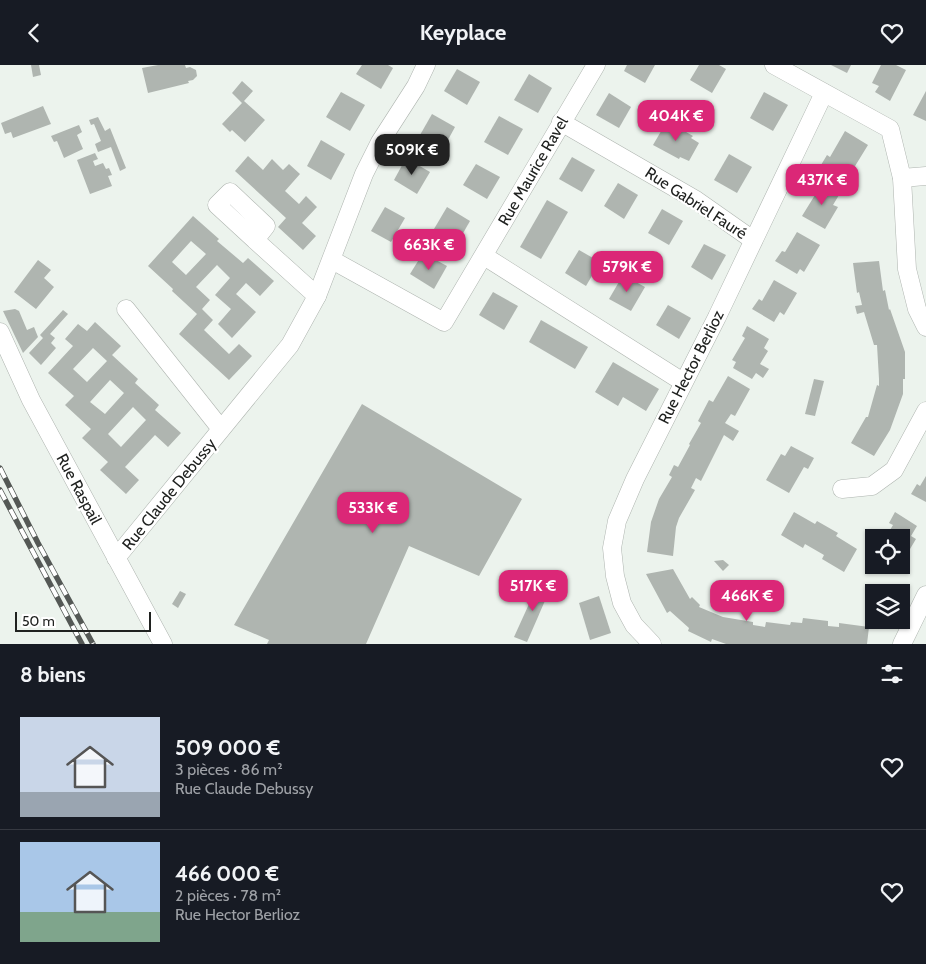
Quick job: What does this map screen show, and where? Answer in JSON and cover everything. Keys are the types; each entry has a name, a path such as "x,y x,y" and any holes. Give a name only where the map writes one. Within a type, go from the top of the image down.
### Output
{"street":[{"name":"Rue Claude Debussy","path":"116,558 290,345 317,296 364,174 380,142 416,86 426,65"},
{"name":"Rue Maurice Ravel","path":"332,260 444,322 596,65"},
{"path":"774,65 890,129 902,179 907,269 917,309 926,327"},
{"name":"Rue Hector Berlioz","path":"652,644 634,625 622,603 615,576 612,548 617,521 635,479 716,317 824,93"},
{"name":"Rue Gabriel Fauré","path":"562,122 696,200 753,240"},
{"path":"902,179 926,176"},
{"path":"255,240 317,296"},
{"path":"484,256 683,382"},
{"name":"Rue Claude Debussy","path":"126,309 221,429"},
{"name":"Rue Raspail","path":"0,332 31,400 164,644"},
{"path":"842,489 872,486 894,469 926,411"},
{"path":"902,644 926,595"}],"building":[{"path":"31,65 39,65 41,75 33,77"},
{"path":"158,65 185,65 186,68 190,67 196,70 197,76 193,80 188,81 189,83 148,93 142,68"},
{"path":"362,65 388,65 393,68 381,89 356,74"},
{"path":"627,65 655,65 645,83 624,71"},
{"path":"699,65 719,65 726,69 712,93 690,80"},
{"path":"831,65 851,65 847,73"},
{"path":"881,65 896,65 906,70 890,101 875,92 879,86 872,83"},
{"path":"457,69 480,82 467,105 444,91"},
{"path":"529,74 552,88 538,113 514,100"},
{"path":"242,81 253,91 244,101 265,120 245,142 222,124 242,103 232,93"},
{"path":"926,91 926,121 913,115"},
{"path":"341,92 365,105 350,131 326,117"},
{"path":"764,92 788,105 773,131 750,118"},
{"path":"609,93 631,107 619,128 596,115"},
{"path":"43,106 51,124 13,138 11,132 5,134 1,123"},
{"path":"432,114 455,127 443,149 420,135"},
{"path":"499,116 523,129 508,155 484,142"},
{"path":"98,117 105,131 110,128 126,168 120,171 111,147 98,152 95,144 101,141 94,124 91,125 89,120"},
{"path":"667,121 693,136 691,138 699,143 689,161 680,157 679,159 653,145"},
{"path":"79,125 82,132 77,135 83,149 64,158 57,141 54,142 51,136"},
{"path":"845,131 868,145 852,171 848,169 843,178 821,165 827,155 830,157"},
{"path":"321,140 345,154 331,180 307,166"},
{"path":"95,153 98,159 93,161 95,166 103,163 106,169 109,168 112,175 108,176 112,186 90,194 77,160"},
{"path":"729,154 752,167 737,193 714,180"},
{"path":"248,156 263,170 272,159 283,170 289,164 300,174 285,191 299,204 306,196 317,207 302,223 316,236 303,250 278,227 286,218 235,171"},
{"path":"572,157 595,170 582,192 559,179"},
{"path":"406,158 430,172 417,194 394,180"},
{"path":"476,164 500,177 487,199 463,185"},
{"path":"618,183 638,195 624,219 604,206"},
{"path":"817,183 839,195 833,205 838,207 825,229 802,216 815,195 812,193"},
{"path":"547,200 568,212 541,259 520,247"},
{"path":"385,207 405,218 391,242 371,231"},
{"path":"447,207 470,221 458,242 434,229"},
{"path":"662,209 683,221 669,245 648,233"},
{"path":"193,216 219,239 217,241 243,263 248,258 274,281 260,296 246,283 236,294 256,312 232,338 218,324 231,309 215,295 230,278 217,265 196,287 210,300 202,309 213,320 204,330 229,354 239,344 252,356 229,380 179,334 197,314 148,266","holes":["191,241 206,254 186,275 172,262"]},
{"path":"797,232 820,245 804,272 800,269 797,274 775,261 782,251 785,252"},
{"path":"704,244 726,255 712,280 691,267"},
{"path":"579,250 600,262 586,286 565,273"},
{"path":"423,253 447,266 434,289 410,274"},
{"path":"38,260 51,270 44,278 54,287 36,309 14,292"},
{"path":"879,261 883,291 885,290 889,310 905,352 905,379 903,379 903,394 890,430 874,456 851,443 866,417 868,417 877,385 879,386 877,345 874,345 864,312 857,314 855,306 862,305 859,292 857,293 853,263"},
{"path":"623,275 645,287 631,311 609,299"},
{"path":"774,280 797,293 784,315 780,312 774,322 752,309 759,299 762,301"},
{"path":"493,292 518,306 504,330 479,315"},
{"path":"668,305 691,318 679,339 656,325"},
{"path":"15,309 19,311 27,330 34,327 38,337 23,353 3,311"},
{"path":"63,310 68,314 50,334 55,338 51,343 56,348 41,365 29,353 43,338 40,335"},
{"path":"541,320 588,347 575,369 529,342"},
{"path":"95,322 121,346 112,355 138,379 135,383 159,405 155,410 181,433 168,447 155,435 125,467 139,480 126,494 100,470 108,462 82,438 91,429 65,405 74,396 48,373 73,346 65,339 78,324 87,331","holes":["93,348 107,361 87,382 73,369","110,380 124,393 105,414 90,402","133,407 146,420 121,447 108,434"]},
{"path":"747,326 769,339 764,348 768,351 760,364 769,369 763,378 756,373 752,379 733,368 736,362 732,360 745,338 742,336"},
{"path":"613,362 659,389 646,411 623,397 618,406 595,392"},
{"path":"728,376 750,389 735,416 731,414 725,423 739,431 733,441 724,435 701,481 696,478 691,488 695,490 676,527 673,556 647,552 651,522 659,499 672,477 669,475 674,465 678,467 690,445 701,423 698,421 709,400 713,402"},
{"path":"814,379 824,381 815,416 805,414"},
{"path":"362,404 522,499 479,576 409,546 366,644 267,644 269,640 234,625"},
{"path":"791,446 814,458 808,469 804,467 789,493 766,480 781,454 785,456"},
{"path":"926,476 926,502 911,494 917,484 920,486"},
{"path":"794,512 815,524 817,521 838,533 836,536 857,549 844,572 822,559 824,555 805,544 803,548 781,535"},
{"path":"895,512 917,526 911,536 916,539 910,549 910,529 891,529 893,525 889,523"},
{"path":"723,560 729,565 723,571 714,561"},
{"path":"673,569 690,599 692,597 700,605 699,607 723,617 753,622 753,625 765,627 766,622 790,625 791,622 802,623 803,618 828,621 828,626 839,627 839,623 865,626 865,629 869,629 867,644 726,644 712,639 711,642 688,631 689,628 670,611 667,613 646,574"},
{"path":"539,582 551,587 527,642 514,637"},
{"path":"180,591 186,594 178,608 172,604"},
{"path":"599,596 611,633 590,640 579,603"}],"railway":[{"path":"0,468 93,644"},
{"path":"0,490 82,644"}]}
